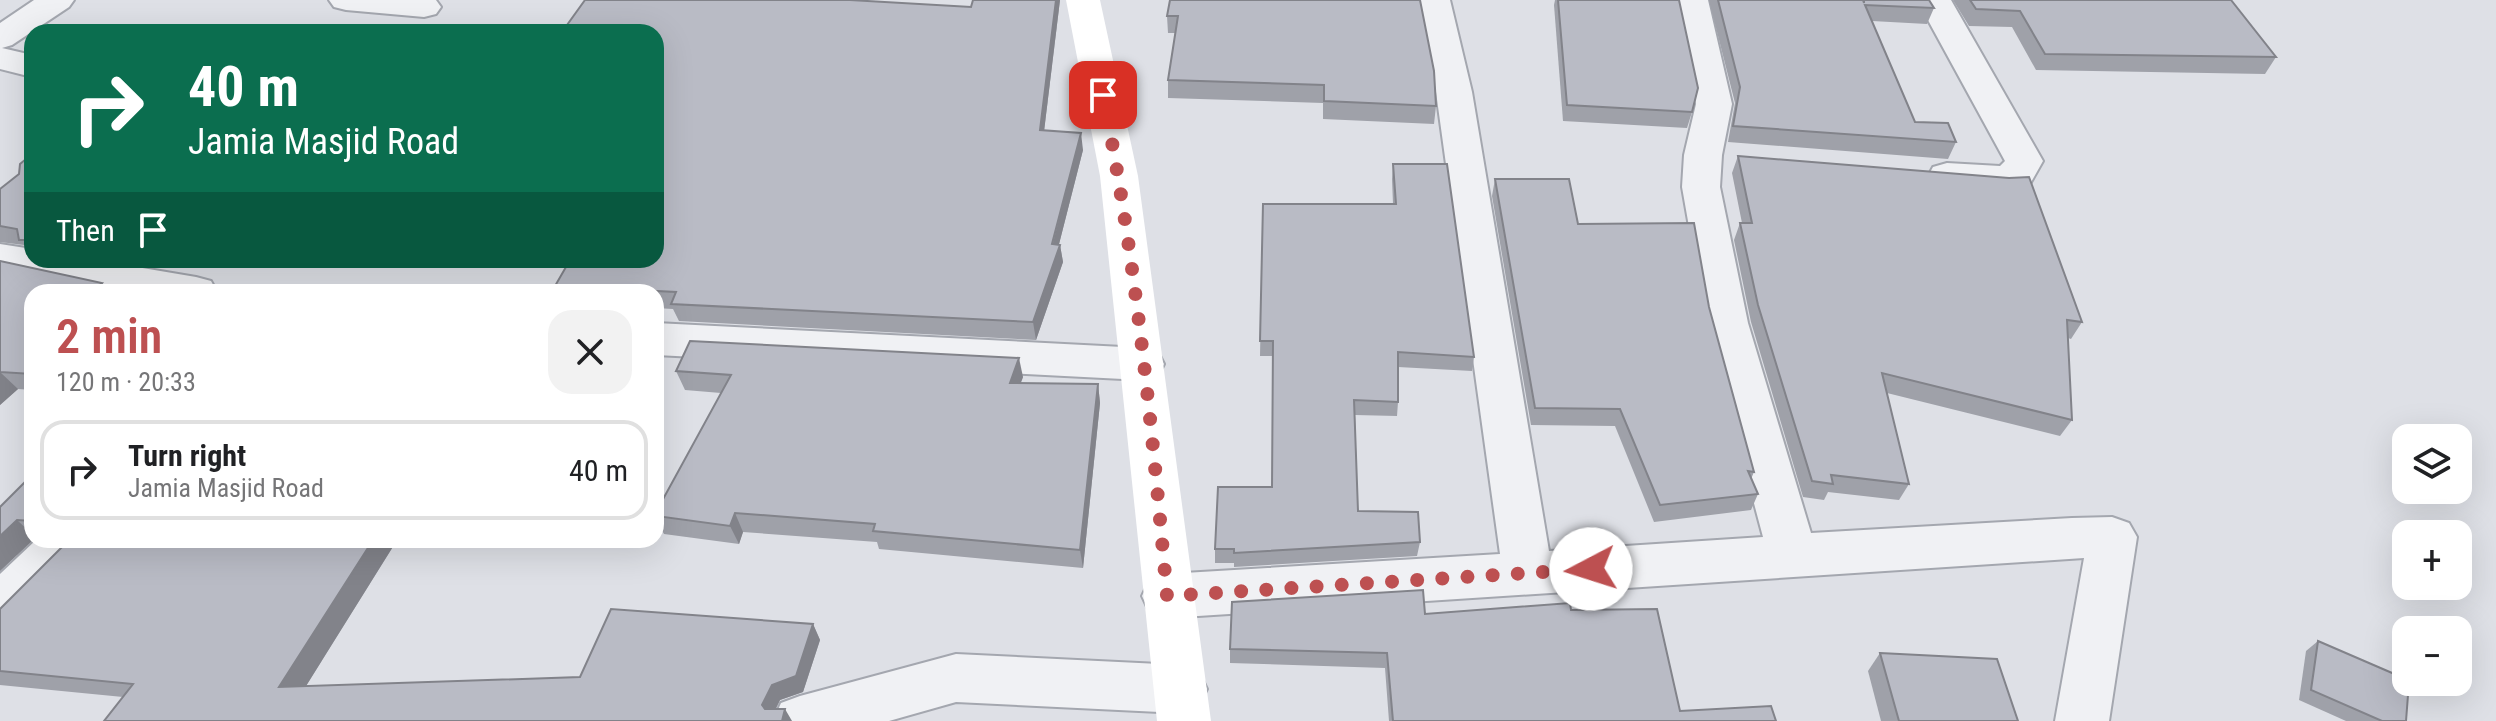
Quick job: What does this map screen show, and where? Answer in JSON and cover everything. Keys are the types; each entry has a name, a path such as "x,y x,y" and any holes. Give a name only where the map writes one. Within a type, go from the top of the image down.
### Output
{"street":[{"path":"0,38 57,0"},
{"path":"346,0 427,4"},
{"path":"800,721 956,678 1172,710 1167,596 1119,176 1083,0"},
{"path":"1433,0 1454,92 1528,575"},
{"path":"1691,0 1714,104 1718,157 1701,187 1727,323 1793,556"},
{"path":"1905,173 2000,179 2016,175 2024,161 1934,0"},
{"path":"406,24 427,4"},
{"path":"0,58 24,64"},
{"path":"0,258 24,262"},
{"path":"58,268 150,284"},
{"path":"664,339 1142,364"},
{"path":"1167,596 1528,575 2032,538 2112,537 2082,721"},
{"path":"0,607 61,548"}],"building":[{"path":"585,0 850,0 971,7 973,0 1056,0 1040,130 1081,133 1052,244 1060,245 1033,322 671,304 676,292 664,291 664,284 556,284 565,268 664,268 664,24 568,24"},
{"path":"1170,0 1420,0 1434,71 1436,106 1324,101 1324,85 1168,80 1178,16 1167,16"},
{"path":"1558,0 1679,0 1698,88 1692,112 1567,105"},
{"path":"1718,0 1863,0 1864,3 1864,0 1929,0 1934,8 1865,5 1915,122 1948,123 1956,142 1733,126 1740,87"},
{"path":"1970,0 2231,0 2276,57 2045,54 2020,11 1976,9"},
{"path":"1738,156 2009,178 2029,177 2082,322 2067,320 2072,420 1882,373 1909,484 1831,475 1833,484 1812,481 1758,305 1740,223 1752,223"},
{"path":"24,161 24,240 19,240 17,229 0,226 0,189 19,174 20,164"},
{"path":"1393,164 1447,164 1474,357 1398,352 1398,402 1354,400 1358,511 1418,512 1420,542 1234,553 1234,549 1215,549 1218,487 1272,487 1273,341 1260,341 1263,204 1396,204"},
{"path":"1495,179 1569,179 1578,224 1694,223 1709,307 1754,472 1748,471 1758,494 1660,505 1620,409 1535,408"},
{"path":"0,261 102,283 24,284 24,374 0,372"},
{"path":"690,341 1019,358 1010,383 1098,384 1080,550 873,531 875,524 735,513 730,526 664,517 664,497 731,375 676,371"},
{"path":"24,483 24,520 17,520 0,536 0,507"},
{"path":"61,548 368,548 279,687 580,677 611,609 813,624 796,676 772,685 762,705 765,709 785,709 782,721 104,721 133,684 0,671 0,609"},
{"path":"1423,590 1425,614 1570,603 1571,610 1657,609 1680,711 1771,706 1776,721 1393,721 1387,653 1230,649 1232,602"},
{"path":"2318,641 2392,673 2392,696 2408,696 2406,721 2382,721 2311,690"},
{"path":"1880,653 1997,659 2018,721 1899,721"}],"route":[{"path":"1103,95 1119,176 1167,596 1591,569"}]}
